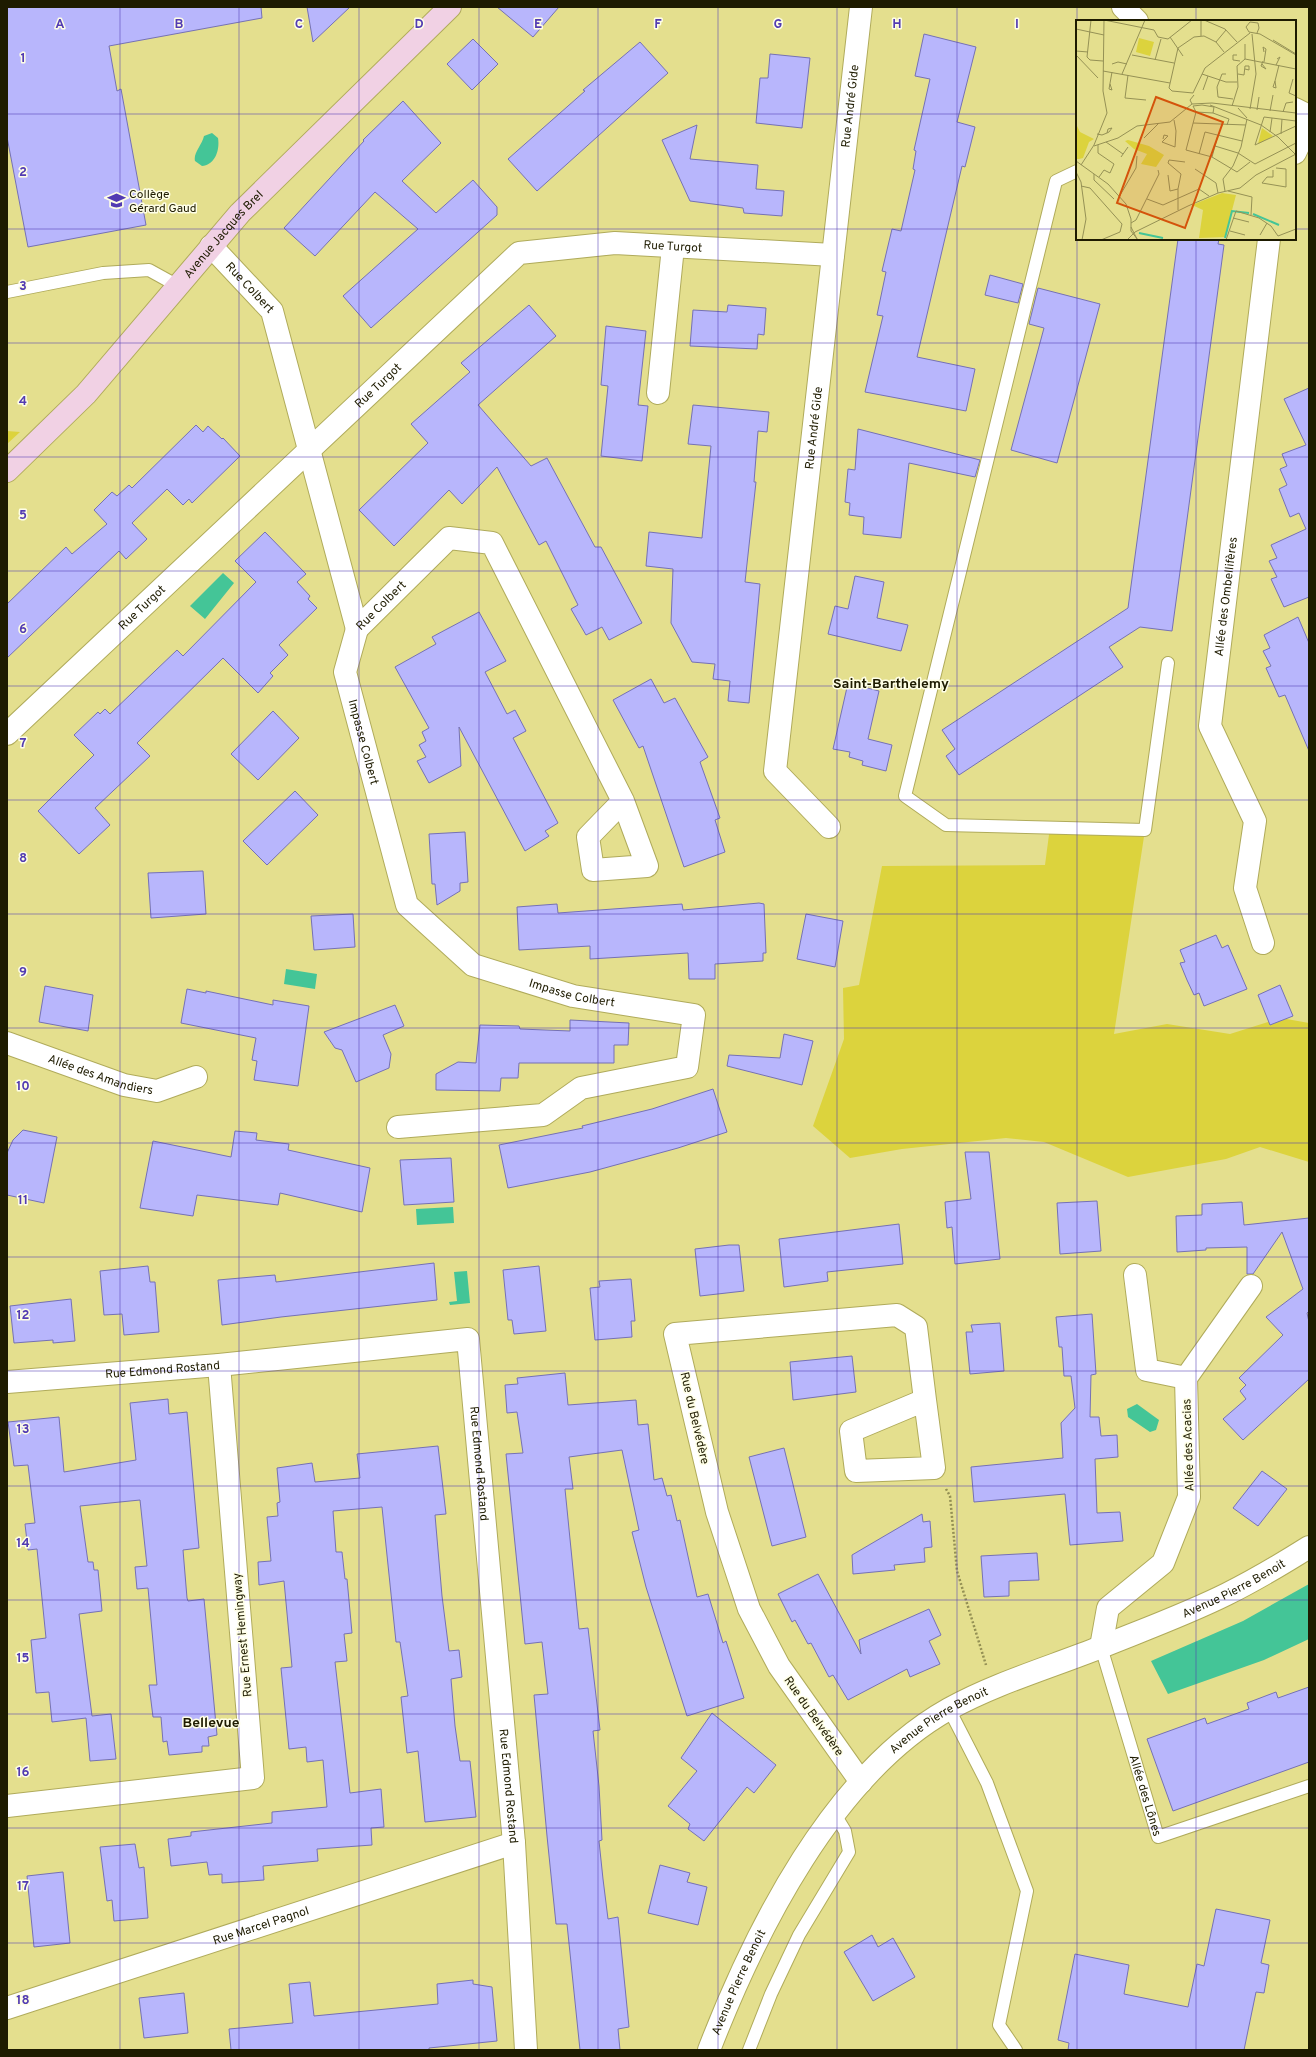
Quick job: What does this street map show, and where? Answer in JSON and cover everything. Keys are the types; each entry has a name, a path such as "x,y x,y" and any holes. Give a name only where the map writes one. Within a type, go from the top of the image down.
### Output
{"main road":[{"name":"Avenue Jacques Brel","path":"7,471 86,394 240,213 450,7"}],"street":[{"name":"Rue André Gide","path":"829,827 775,771 861,7"},
{"path":"1123,7 1136,20"},
{"path":"1296,110 1309,116"},
{"path":"1296,151 1309,123"},
{"name":"Allée des Ombellifères","path":"1263,943 1246,888 1255,821 1210,726 1268,240"},
{"name":"Rue Turgot","path":"7,734 308,449 519,253 615,243 833,255"},
{"name":"Rue Colbert","path":"211,246 272,311 357,629 448,538 492,544 623,801"},
{"path":"658,393 673,247"},
{"name":"Impasse Colbert","path":"357,629 345,672 407,905 473,965 573,996 694,1015 687,1067 581,1088 543,1115 398,1127"},
{"name":"Allée des Amandiers","path":"7,1042 124,1086 157,1091 196,1077"},
{"path":"1135,1275 1147,1370 1186,1378 1251,1286"},
{"name":"Rue du Belvédère","path":"860,1782 779,1666 749,1609 717,1512 675,1334 897,1315 916,1327 934,1468"},
{"name":"Rue Edmond Rostand","path":"7,1382 219,1365 468,1339 514,1843 526,2050"},
{"name":"Rue Ernest Hemingway","path":"7,1806 253,1778 219,1365"},
{"name":"Allée des Acacias","path":"1101,1647 1108,1608 1163,1563 1189,1497 1186,1378"},
{"path":"926,1400 851,1431 856,1471 934,1468"},
{"name":"Avenue Pierre Benoit","path":"709,2050 726,2007 769,1918 811,1846 834,1813 860,1782 908,1736 949,1709 990,1690 1101,1647 1225,1595 1309,1547"},
{"name":"Rue Marcel Pagnol","path":"7,2008 514,1843"}],"lane":[{"path":"1076,171 1056,181 904,796 946,825 1145,830 1168,663"},
{"path":"7,292 103,273 149,270 178,286"},
{"name":"Allée des Lônes","path":"1101,1647 1158,1838 1309,1786"},
{"path":"949,1709 987,1783 1028,1892 999,2025 1016,2050"},
{"path":"749,2050 771,1994 799,1935 849,1852 845,1831 834,1813"}],"path":[{"path":"934,1468 950,1496 957,1571 984,1655 990,1690"}],"shaded area":[{"path":"212,133 218,138 216,156 210,163 202,166 195,161 195,155 204,136"},
{"path":"7,431 20,432 7,444"},
{"path":"223,573 234,583 205,619 190,606"},
{"path":"1050,827 1145,830 1114,1034 1167,1024 1230,1034 1281,1018 1309,1023 1309,1162 1260,1147 1226,1159 1128,1177 1044,1142 1006,1138 902,1149 850,1158 813,1126 844,1039 843,988 859,985 882,866 1045,865"},
{"path":"286,969 317,974 315,989 284,984"},
{"path":"453,1207 454,1223 417,1225 416,1209"},
{"path":"467,1271 470,1303 450,1305 449,1302 457,1301 454,1272"},
{"path":"1137,1404 1159,1420 1156,1430 1150,1432 1128,1417 1127,1409"},
{"path":"1309,1584 1309,1639 1264,1660 1168,1694 1151,1661 1243,1621"}],"building":[{"path":"7,7 261,7 262,18 109,46 117,91 121,89 146,225 28,247 7,137"},
{"path":"307,7 350,7 313,42"},
{"path":"497,7 559,7 533,37"},
{"path":"924,34 976,47 957,122 975,127 965,167 962,166 917,357 975,369 966,411 865,392 883,316 877,315 886,272 882,271 892,229 901,231 915,170 913,169 916,151 914,150 930,79 915,76"},
{"path":"473,39 498,64 472,90 447,64"},
{"path":"640,42 668,73 537,191 508,159 585,91 583,90"},
{"path":"770,54 810,58 802,128 756,123 760,78 768,78"},
{"path":"403,101 441,143 402,181 436,213 473,180 497,207 497,215 371,328 343,296 418,229 375,192 315,256 284,228 364,141 363,140"},
{"path":"697,125 690,159 758,165 756,189 784,191 782,216 744,213 743,208 690,201 662,140"},
{"path":"1178,240 1219,240 1218,244 1224,245 1172,631 1140,627 1109,647 1123,667 959,775 946,756 955,749 942,730 1128,608"},
{"path":"990,275 1023,284 1018,303 985,295"},
{"path":"1038,288 1100,304 1057,463 1011,450 1044,328 1029,324"},
{"path":"529,305 556,336 478,405 531,466 547,458 595,547 601,547 642,623 609,640 602,627 586,635 571,609 578,605 546,541 539,545 497,467 462,504 449,490 394,546 359,510 428,443 411,424 470,372 461,363"},
{"path":"728,305 766,308 764,335 758,334 757,349 690,346 693,310 727,312"},
{"path":"606,326 646,331 638,405 648,406 642,461 601,456 608,386 601,385"},
{"path":"1309,388 1309,597 1284,607 1271,579 1277,577 1269,561 1277,558 1271,545 1306,529 1299,513 1290,517 1279,489 1287,485 1280,469 1287,466 1282,454 1306,445 1284,399"},
{"path":"693,405 769,412 767,432 758,431 754,482 756,482 745,582 760,584 749,703 728,701 730,681 713,679 715,664 692,662 671,623 673,569 646,566 649,532 702,538 711,446 688,444"},
{"path":"196,425 203,432 208,426 222,439 223,438 240,456 192,503 189,499 183,505 167,489 132,523 147,539 126,559 119,551 7,658 7,604 66,547 72,554 107,524 94,510 112,492 117,496 129,485 132,488"},
{"path":"858,429 980,460 975,477 909,463 901,538 863,534 864,517 849,515 850,503 845,502 848,469 855,470"},
{"path":"265,532 306,574 297,582 310,596 308,599 317,608 279,645 288,655 270,673 273,676 258,693 223,658 137,743 150,756 95,808 110,825 79,854 38,811 94,755 74,735 98,712 100,714 105,709 110,714 177,650 183,656 256,582 235,561"},
{"path":"855,576 884,582 877,618 908,625 901,651 828,634 835,606 848,609"},
{"path":"479,612 506,661 485,672 507,714 515,710 526,731 513,738 558,823 545,831 549,836 525,851 459,727 461,766 429,783 417,761 426,757 419,745 426,741 422,732 429,728 395,667 436,644 432,637"},
{"path":"1298,617 1309,643 1309,751 1285,695 1279,697 1266,668 1271,666 1263,651 1270,648 1264,635"},
{"path":"651,679 664,703 675,698 708,757 700,762 720,818 715,820 725,852 684,867 643,746 639,748 613,700"},
{"path":"848,683 879,691 868,739 892,745 886,771 862,765 863,761 849,757 850,752 833,749"},
{"path":"273,711 299,738 258,780 231,754"},
{"path":"295,791 318,815 267,865 243,841"},
{"path":"465,832 468,882 460,883 460,891 437,905 435,884 432,884 429,834"},
{"path":"203,871 206,914 151,918 148,873"},
{"path":"759,903 764,904 766,953 763,953 763,961 715,964 715,979 689,979 688,953 590,959 590,946 519,950 517,907 557,904 558,913 682,904 683,910"},
{"path":"353,914 355,947 314,950 311,916"},
{"path":"806,914 843,921 835,967 797,959"},
{"path":"1216,935 1222,948 1228,945 1247,989 1204,1006 1199,993 1194,995 1187,980 1180,963 1185,962 1180,950"},
{"path":"1280,985 1293,1016 1270,1025 1258,995"},
{"path":"45,986 93,995 88,1031 39,1022"},
{"path":"187,989 206,993 206,991 273,1005 273,1000 309,1006 298,1086 254,1080 257,1061 252,1060 256,1038 181,1023"},
{"path":"395,1005 404,1026 383,1035 391,1054 389,1068 356,1082 342,1050 335,1048 324,1032"},
{"path":"570,1020 629,1023 628,1045 614,1045 614,1063 519,1063 518,1078 501,1078 500,1091 436,1090 436,1074 458,1062 476,1063 480,1025 519,1026 520,1029 570,1031"},
{"path":"784,1034 813,1041 802,1085 727,1066 729,1055 780,1058"},
{"path":"713,1089 727,1132 678,1148 590,1172 508,1188 499,1145 583,1128 582,1126 652,1109"},
{"path":"23,1130 57,1137 44,1203 7,1195 7,1153 13,1140"},
{"path":"235,1131 257,1133 256,1140 289,1144 288,1150 370,1168 362,1212 280,1193 278,1205 197,1195 193,1216 140,1208 153,1141 231,1157"},
{"path":"965,1152 989,1152 1000,1259 955,1264 952,1227 947,1228 945,1202 971,1199"},
{"path":"451,1158 454,1202 404,1205 400,1160"},
{"path":"1097,1201 1101,1251 1060,1254 1057,1203"},
{"path":"1242,1202 1244,1225 1309,1218 1309,1311 1307,1313 1309,1322 1309,1379 1243,1440 1223,1419 1246,1399 1240,1391 1246,1385 1239,1378 1283,1335 1266,1317 1303,1289 1282,1232 1253,1274 1247,1274 1247,1247 1206,1248 1206,1250 1177,1252 1176,1216 1202,1215 1202,1204"},
{"path":"899,1224 903,1264 827,1272 828,1281 784,1287 779,1239"},
{"path":"739,1245 744,1291 700,1296 695,1249"},
{"path":"434,1263 437,1300 222,1325 218,1280 275,1275 276,1282"},
{"path":"148,1266 150,1282 155,1282 159,1332 124,1335 122,1314 104,1315 100,1271"},
{"path":"539,1266 546,1331 514,1334 512,1320 508,1320 503,1270"},
{"path":"631,1279 635,1321 631,1321 632,1337 595,1340 590,1288 600,1287 599,1281"},
{"path":"71,1299 75,1341 53,1343 53,1340 14,1343 10,1306"},
{"path":"1092,1314 1096,1374 1091,1375 1090,1417 1099,1417 1101,1436 1117,1435 1118,1457 1095,1459 1097,1513 1120,1512 1123,1541 1070,1545 1065,1494 974,1502 971,1467 1063,1458 1061,1423 1075,1408 1071,1376 1064,1376 1062,1347 1059,1347 1056,1317"},
{"path":"1000,1323 1004,1371 970,1374 966,1332 973,1332 971,1325"},
{"path":"852,1356 856,1392 793,1400 790,1362"},
{"path":"565,1373 568,1405 636,1400 638,1425 648,1424 654,1480 662,1478 667,1496 671,1495 677,1521 680,1520 697,1597 708,1594 723,1643 726,1641 744,1698 687,1716 646,1587 632,1532 639,1530 622,1450 569,1457 573,1489 565,1489 579,1629 588,1628 600,1730 593,1731 599,1786 602,1840 599,1841 603,1879 608,1919 618,1917 629,2027 618,2029 620,2050 580,2050 567,1924 556,1924 547,1836 534,1695 548,1694 542,1642 525,1644 506,1454 523,1453 517,1412 507,1413 505,1385 518,1384 517,1378"},
{"path":"168,1399 169,1414 187,1412 199,1548 183,1550 187,1598 188,1601 204,1599 217,1735 208,1737 209,1746 202,1746 202,1752 169,1755 167,1741 163,1742 161,1717 153,1717 149,1685 157,1685 148,1588 137,1589 135,1567 147,1566 140,1500 80,1506 88,1562 93,1562 94,1570 98,1570 102,1611 79,1614 92,1716 111,1714 116,1759 90,1761 86,1718 52,1722 49,1692 36,1693 31,1640 46,1638 37,1549 28,1550 25,1524 35,1523 28,1465 14,1466 8,1422 59,1417 64,1472 136,1460 130,1403"},
{"path":"438,1446 446,1514 435,1515 442,1596 449,1651 459,1650 462,1677 451,1679 455,1726 460,1761 470,1761 476,1817 425,1822 418,1751 407,1753 401,1697 408,1696 400,1642 396,1642 382,1507 333,1511 336,1552 342,1552 345,1579 347,1579 352,1633 344,1634 347,1661 335,1662 350,1793 381,1789 384,1827 371,1828 372,1845 317,1849 318,1861 263,1866 264,1880 222,1883 222,1874 209,1875 207,1862 171,1866 168,1839 191,1836 191,1832 272,1823 272,1812 327,1807 323,1760 307,1762 306,1747 289,1749 281,1668 292,1667 284,1581 259,1585 258,1562 271,1561 267,1517 278,1516 277,1503 280,1502 277,1468 312,1463 315,1482 360,1478 357,1454"},
{"path":"784,1448 806,1537 772,1546 749,1457"},
{"path":"1262,1471 1287,1489 1258,1526 1233,1508"},
{"path":"922,1514 923,1522 930,1521 932,1547 924,1548 925,1562 894,1565 895,1570 853,1574 852,1555"},
{"path":"1037,1553 1039,1580 1009,1581 1009,1596 984,1597 981,1556"},
{"path":"818,1574 861,1654 859,1640 929,1609 941,1635 929,1641 940,1664 910,1677 907,1669 848,1700 833,1675 829,1677 811,1643 808,1644 795,1620 792,1622 778,1594"},
{"path":"1309,1687 1309,1762 1173,1811 1147,1739 1205,1718 1207,1724 1249,1709 1247,1703 1276,1692 1278,1698"},
{"path":"712,1713 776,1765 754,1793 747,1787 704,1841 688,1829 690,1824 668,1806 697,1771 681,1758"},
{"path":"135,1844 139,1868 144,1867 148,1918 114,1921 112,1900 107,1901 100,1847"},
{"path":"660,1865 690,1873 687,1882 707,1887 698,1925 648,1913"},
{"path":"63,1872 70,1943 34,1947 27,1876"},
{"path":"1216,1909 1270,1920 1261,1963 1269,1965 1264,1993 1256,1992 1244,2050 1068,2050 1069,2043 1058,2040 1075,1954 1129,1965 1124,1994 1188,2007 1197,1964 1204,1966"},
{"path":"872,1935 878,1947 893,1938 915,1977 873,2001 844,1952"},
{"path":"473,1980 473,1984 492,1987 497,2041 429,2048 429,2050 231,2050 229,2029 293,2023 289,1984 310,1982 314,2016 438,2004 437,1984"},
{"path":"184,1993 188,2033 144,2038 139,1998"}],"place":[{"name":"Collège Gérard Gaud","path":"116,201"}],"district":[{"name":"Saint-Barthelemy","path":"891,683"},
{"name":"Bellevue","path":"211,1722"}]}
